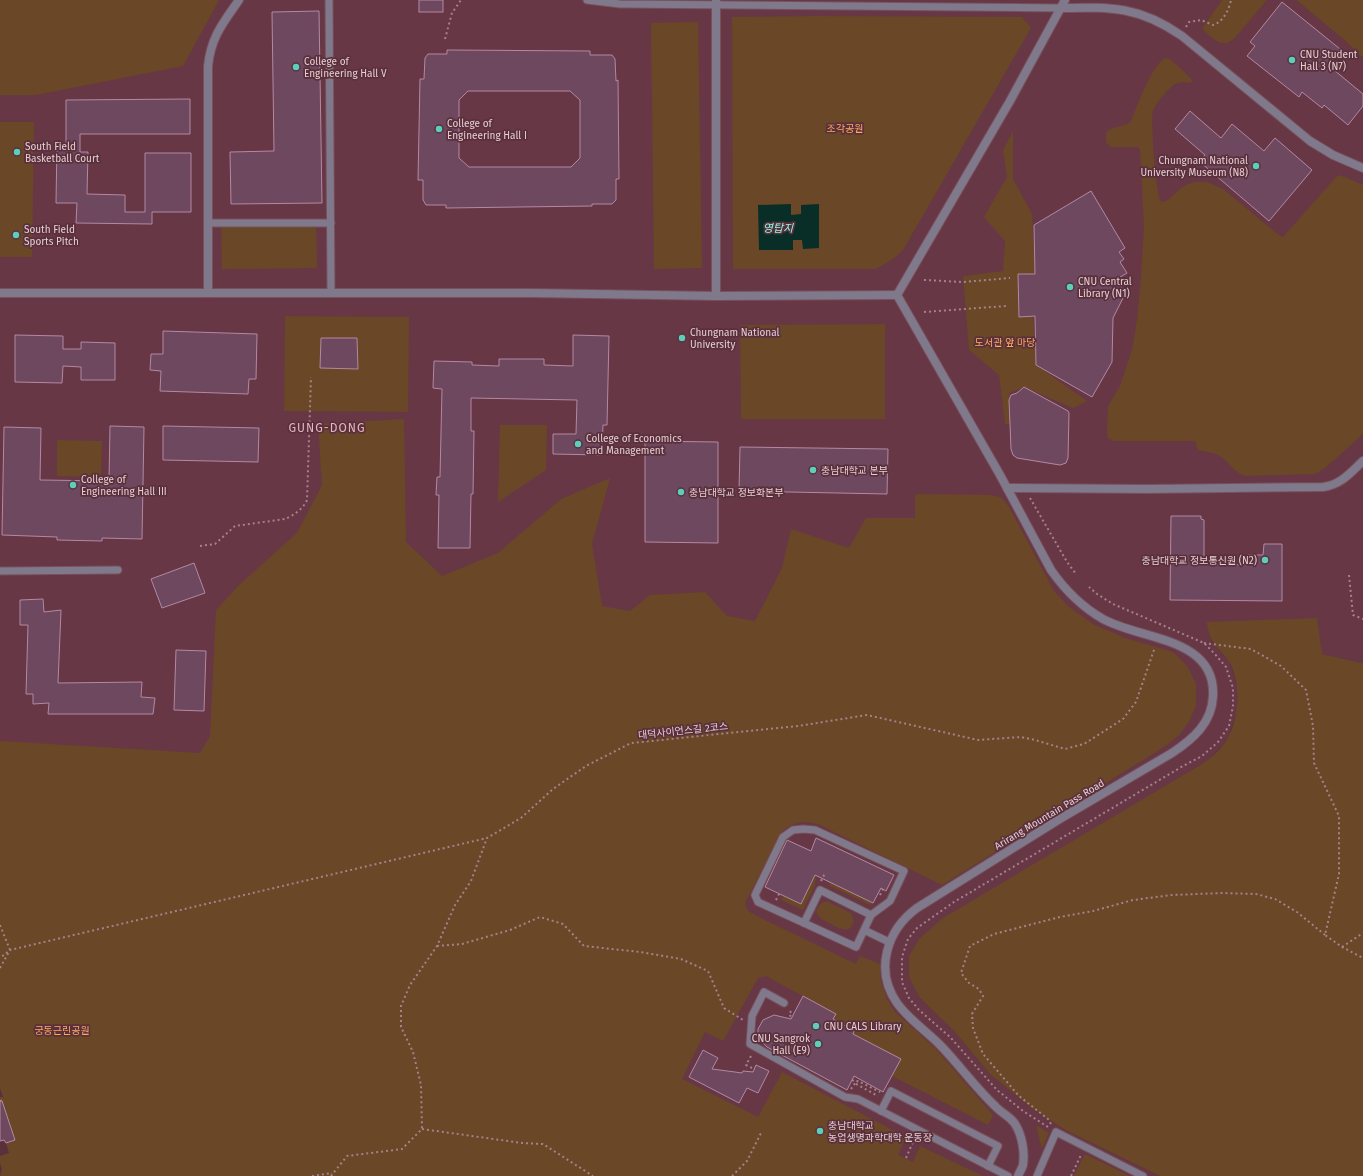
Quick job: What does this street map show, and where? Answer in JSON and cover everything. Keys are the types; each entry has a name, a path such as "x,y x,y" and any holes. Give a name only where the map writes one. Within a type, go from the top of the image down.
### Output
{"street":[{"path":"208,293 209,56 215,36 238,0"},
{"path":"716,3 716,296"},
{"path":"0,293 532,293 716,296 897,295 1010,101 1063,4 1102,7 1134,12 1156,20 1182,36 1310,141 1332,155 1363,168"},
{"name":"Arirang Mountain Pass Road","path":"897,295 1007,488 1051,570 1060,583 1078,601 1096,615 1116,626 1179,645 1196,655 1202,660 1209,673 1213,692 1212,706 1208,717 1191,739 1172,753 1058,820 917,908 904,919 889,942 886,959 886,976 888,986 897,1004 941,1046 995,1107 1012,1120 1018,1132 1023,1149 1022,1166 1018,1176"},
{"path":"1007,488 1155,489 1323,487 1330,486 1342,480 1363,461"}],"lane":[{"path":"329,0 331,293"},
{"path":"587,0 620,4 1063,4"},
{"path":"208,223 331,222"},
{"path":"0,571 118,570"},
{"path":"793,830 815,830 904,871 890,901 871,915 856,947 804,923 758,902 755,895 783,837 793,830"},
{"path":"804,923 820,890 871,915"},
{"path":"864,930 889,942"},
{"path":"784,1003 764,992 752,1016 750,1044 845,1097 858,1099 1008,1176"},
{"path":"881,1111 891,1091 998,1146 988,1166"},
{"path":"1037,1176 1056,1132 1143,1176"}],"path":[{"path":"445,39 452,13 460,0"},
{"path":"1182,36 1189,22 1201,20 1213,25 1221,21 1231,0"},
{"path":"924,280 963,282 1010,278"},
{"path":"924,312 1006,306"},
{"path":"200,546 214,544 235,526 285,519 290,517 306,504 311,377"},
{"path":"1029,496 1067,562 1076,574"},
{"path":"1026,501 1032,501"},
{"path":"1349,575 1353,615 1363,619"},
{"path":"1088,587 1113,604 1204,643 1251,649 1282,666 1306,690 1312,726 1314,763 1339,816 1339,874 1325,935"},
{"path":"1056,1132 1023,1111 997,1090 950,1037 919,1010 910,998 902,982 902,957 908,939 917,928 954,902 1202,756 1218,742 1229,726 1233,706 1233,688 1226,667 1204,643"},
{"name":"대덕사이언스길 2코스","path":"10,950 487,838 521,818 553,789 586,766 632,743 798,726 867,715 978,740 1021,737 1065,749 1084,744 1123,719 1136,702 1155,647"},
{"path":"312,1176 332,1175 347,1156 402,1149 422,1129 421,1085 414,1052 402,1027 401,1006 410,985 437,946 455,905 471,881 487,838"},
{"path":"822,880 825,873"},
{"path":"1056,1132 1048,1119 1019,1096 983,1054 973,1028 972,1014 983,996 980,989 969,983 961,972 970,946 994,934 1133,900 1172,895 1222,893 1256,894 1275,899 1297,912 1342,947 1363,958"},
{"path":"777,898 779,894"},
{"path":"437,946 462,944 510,930 540,917 563,924 584,946 640,952 680,959 708,971 724,1008 751,1024"},
{"path":"0,925 10,950"},
{"path":"1342,947 1363,933"},
{"path":"0,958 10,950"},
{"path":"0,968 10,950"},
{"path":"751,1056 746,1065 754,1069"},
{"path":"852,1080 880,1097"},
{"path":"852,1087 858,1081 882,1093"},
{"path":"0,1101 4,1100"},
{"path":"422,1129 522,1143 544,1144 593,1176"},
{"path":"732,1176 747,1161 761,1133"},
{"path":"906,1158 913,1142"},
{"path":"1071,1176 1083,1151"}],"shaded area":[{"name":"Chungnam National University","path":"0,0 1222,0 1202,28 1219,42 1232,41 1267,0 1296,0 1342,38 1363,58 1363,665 1362,663 1322,654 1206,622 1212,642 1230,662 1237,687 1237,711 1229,735 1222,746 1210,758 1192,770 920,998 955,1032 990,1074 1034,1110 1067,1131 1160,1176 207,1176 0,770"}],"green space":[{"path":"0,0 219,0 183,66 36,95 0,95"},
{"path":"1222,0 1267,0 1235,38 1226,43 1222,43 1213,39 1202,28"},
{"path":"1296,0 1363,0 1363,58 1342,38"},
{"name":"조각공원","path":"732,17 1022,17 1031,28 903,250 896,256 875,269 733,269"},
{"path":"698,22 702,268 654,269 651,23"},
{"path":"1165,58 1170,59 1191,78 1192,82 1179,82 1174,85 1167,91 1153,111 1152,128 1155,170 1158,194 1162,202 1168,200 1181,188 1188,184 1194,182 1207,182 1223,189 1283,237 1336,177 1341,175 1363,185 1363,434 1325,468 1315,474 1246,476 1235,470 1220,456 1198,450 1195,441 1113,441 1108,438 1108,406 1120,386 1132,350 1137,320 1144,226 1140,149 1137,147 1110,147 1106,142 1106,133 1111,129 1125,125 1131,121 1150,77 1160,62"},
{"path":"0,122 34,122 32,257 0,257"},
{"name":"도서관 앞 마당","path":"1013,131 1013,179 1032,214 1035,274 1018,274 1019,316 1033,316 1036,365 1087,401 1073,408 1024,387 1009,393 1010,424 1005,424 999,375 969,350 963,276 1003,271 1005,241 984,217 1007,177 1003,150"},
{"path":"221,219 316,219 317,268 222,269"},
{"path":"285,316 409,317 408,412 284,411"},
{"path":"885,324 885,419 741,419 740,325"},
{"name":"궁동근린공원","path":"404,419 406,542 442,576 498,553 561,499 610,478 592,544 602,606 630,611 650,595 705,592 727,616 755,621 782,568 791,529 849,548 866,518 915,518 915,495 991,495 1002,498 1009,507 1054,591 1069,607 1093,624 1125,638 1173,652 1187,666 1196,684 1196,705 1189,722 1179,735 1167,745 942,885 820,825 809,822 800,822 791,825 782,831 745,903 748,911 757,916 856,964 860,956 880,964 881,982 887,999 895,1012 936,1049 993,1115 988,1125 892,1076 900,1059 853,1034 854,1030 833,1019 836,1014 766,976 758,978 723,1041 705,1032 682,1079 758,1117 782,1072 906,1137 898,1155 913,1162 920,1146 983,1176 0,1176 2,1169 0,1156 9,1153 6,1143 14,1140 0,1103 0,1097 3,1097 0,1088 0,741 200,753 210,736 216,610 239,585 297,533 322,485 318,424"},
{"path":"500,425 547,425 546,470 498,502"},
{"path":"57,440 102,441 101,477 57,476"},
{"path":"1317,618 1322,654 1362,663 1363,665 1363,1176 1160,1176 1067,1131 1034,1110 990,1074 955,1032 920,998 909,977 909,956 919,939 943,918 1192,770 1209,759 1220,749 1233,727 1237,705 1236,683 1230,663 1213,642 1206,622"},
{"path":"814,876 817,877 815,885 803,910 781,900 783,896 801,904"},
{"path":"829,882 873,903 870,905 830,886"},
{"path":"823,902 828,902 851,913 854,921 852,926 849,929 840,928 820,918 817,909"},
{"path":"1036,1125 1049,1133 1042,1149"},
{"path":"1085,1154 1130,1176 1074,1176"}],"water":[{"name":"영탑지","path":"791,204 791,215 801,214 801,205 819,204 819,248 803,249 802,240 793,240 793,250 759,250 758,205"}],"building":[{"path":"419,0 443,0 443,12 419,12"},
{"name":"CNU Student Hall 3 (N7)","path":"1282,2 1340,49 1328,65 1363,94 1363,106 1348,125 1324,105 1322,108 1302,92 1299,97 1247,56 1255,46 1250,42"},
{"name":"College of Engineering Hall V","path":"319,11 322,203 231,204 230,152 274,151 272,12"},
{"name":"College of Engineering Hall I","path":"447,50 590,51 590,55 612,55 615,59 616,81 618,80 619,179 616,179 616,200 612,204 592,204 592,206 446,208 446,205 426,205 423,200 423,180 418,180 420,79 424,79 425,58 428,54 447,54","holes":["468,91 570,91 580,100 580,158 571,167 469,167 459,158 459,100"]},
{"path":"190,99 190,134 80,134 80,152 88,152 87,194 125,195 125,212 145,212 145,153 191,153 191,212 152,212 152,224 76,223 77,203 56,203 57,144 66,144 66,100"},
{"name":"Chungnam National University Museum (N8)","path":"1190,111 1221,138 1232,124 1264,151 1275,138 1312,170 1269,221 1200,162 1205,155 1175,129"},
{"name":"CNU Central Library (N1)","path":"1091,191 1125,248 1119,252 1124,259 1120,262 1127,273 1117,279 1125,294 1113,318 1112,362 1092,397 1036,365 1035,316 1019,317 1018,274 1035,274 1034,225"},
{"path":"163,331 257,334 256,379 249,379 248,394 160,391 161,371 150,370 151,354 163,354"},
{"path":"15,335 63,336 63,349 81,349 81,342 115,343 115,380 81,380 81,367 63,366 62,383 15,382"},
{"name":"College of Economics and Management","path":"573,335 609,336 607,425 603,425 602,455 553,454 553,434 576,434 577,400 471,398 471,431 474,431 470,548 438,548 439,495 436,495 437,477 440,477 442,389 433,388 434,361 472,362 472,365 499,366 499,359 544,359 544,365 573,366"},
{"path":"321,338 357,338 358,369 320,368"},
{"path":"1024,387 1068,411 1068,458 1066,463 1060,465 1017,458 1013,455 1011,449 1009,400 1011,395 1017,393"},
{"name":"College of Engineering Hall III","path":"110,426 144,427 142,539 102,538 102,541 57,540 57,537 2,535 4,427 41,428 40,480 109,481"},
{"path":"163,426 259,428 258,462 163,460"},
{"name":"충남대학교 정보화본부","path":"645,441 718,442 718,543 645,542"},
{"name":"충남대학교 본부","path":"740,447 888,449 887,494 739,491"},
{"name":"충남대학교 정보통신원 (N2)","path":"1171,516 1201,516 1201,519 1204,520 1204,564 1247,565 1248,555 1263,555 1264,544 1282,544 1282,601 1170,600"},
{"path":"194,563 205,593 162,608 151,579"},
{"path":"43,599 44,612 61,610 58,683 142,682 141,697 155,698 153,714 48,714 49,703 33,704 33,694 26,694 28,625 20,625 20,600"},
{"path":"176,650 206,651 204,711 174,710"},
{"path":"816,838 894,875 886,891 881,888 873,903 815,875 801,904 765,887 787,840 811,851"},
{"name":"CNU Sangrok Hall (E9)","path":"803,996 836,1014 833,1019 854,1031 853,1034 901,1059 883,1092 854,1076 847,1090 767,1047 761,1041 758,1035 758,1029 763,1020 774,1015 791,1019"},
{"path":"703,1050 718,1058 712,1069 742,1073 743,1071 753,1072 756,1065 769,1071 758,1093 747,1088 739,1103 689,1077"},
{"path":"0,1101 2,1101 15,1140 6,1143 4,1140 0,1141"}],"place":[{"name":"CNU Student Hall 3 (N7)","path":"1292,60"},
{"name":"College of Engineering Hall V","path":"296,67"},
{"name":"College of Engineering Hall I","path":"439,129"},
{"name":"South Field Basketball Court","path":"17,152"},
{"name":"Chungnam National University Museum (N8)","path":"1256,166"},
{"name":"South Field Sports Pitch","path":"16,235"},
{"name":"CNU Central Library (N1)","path":"1070,287"},
{"name":"Chungnam National University","path":"682,338"},
{"name":"College of Economics and Management","path":"578,444"},
{"name":"충남대학교 본부","path":"813,470"},
{"name":"College of Engineering Hall III","path":"73,485"},
{"name":"충남대학교 정보화본부","path":"681,492"},
{"name":"충남대학교 정보통신원 (N2)","path":"1265,560"},
{"name":"CNU CALS Library","path":"816,1026"},
{"name":"CNU Sangrok Hall (E9)","path":"818,1044"},
{"name":"충남대학교 농업생명과학대학 운동장","path":"820,1131"}],"district":[{"name":"GUNG-DONG","path":"327,428"}]}
